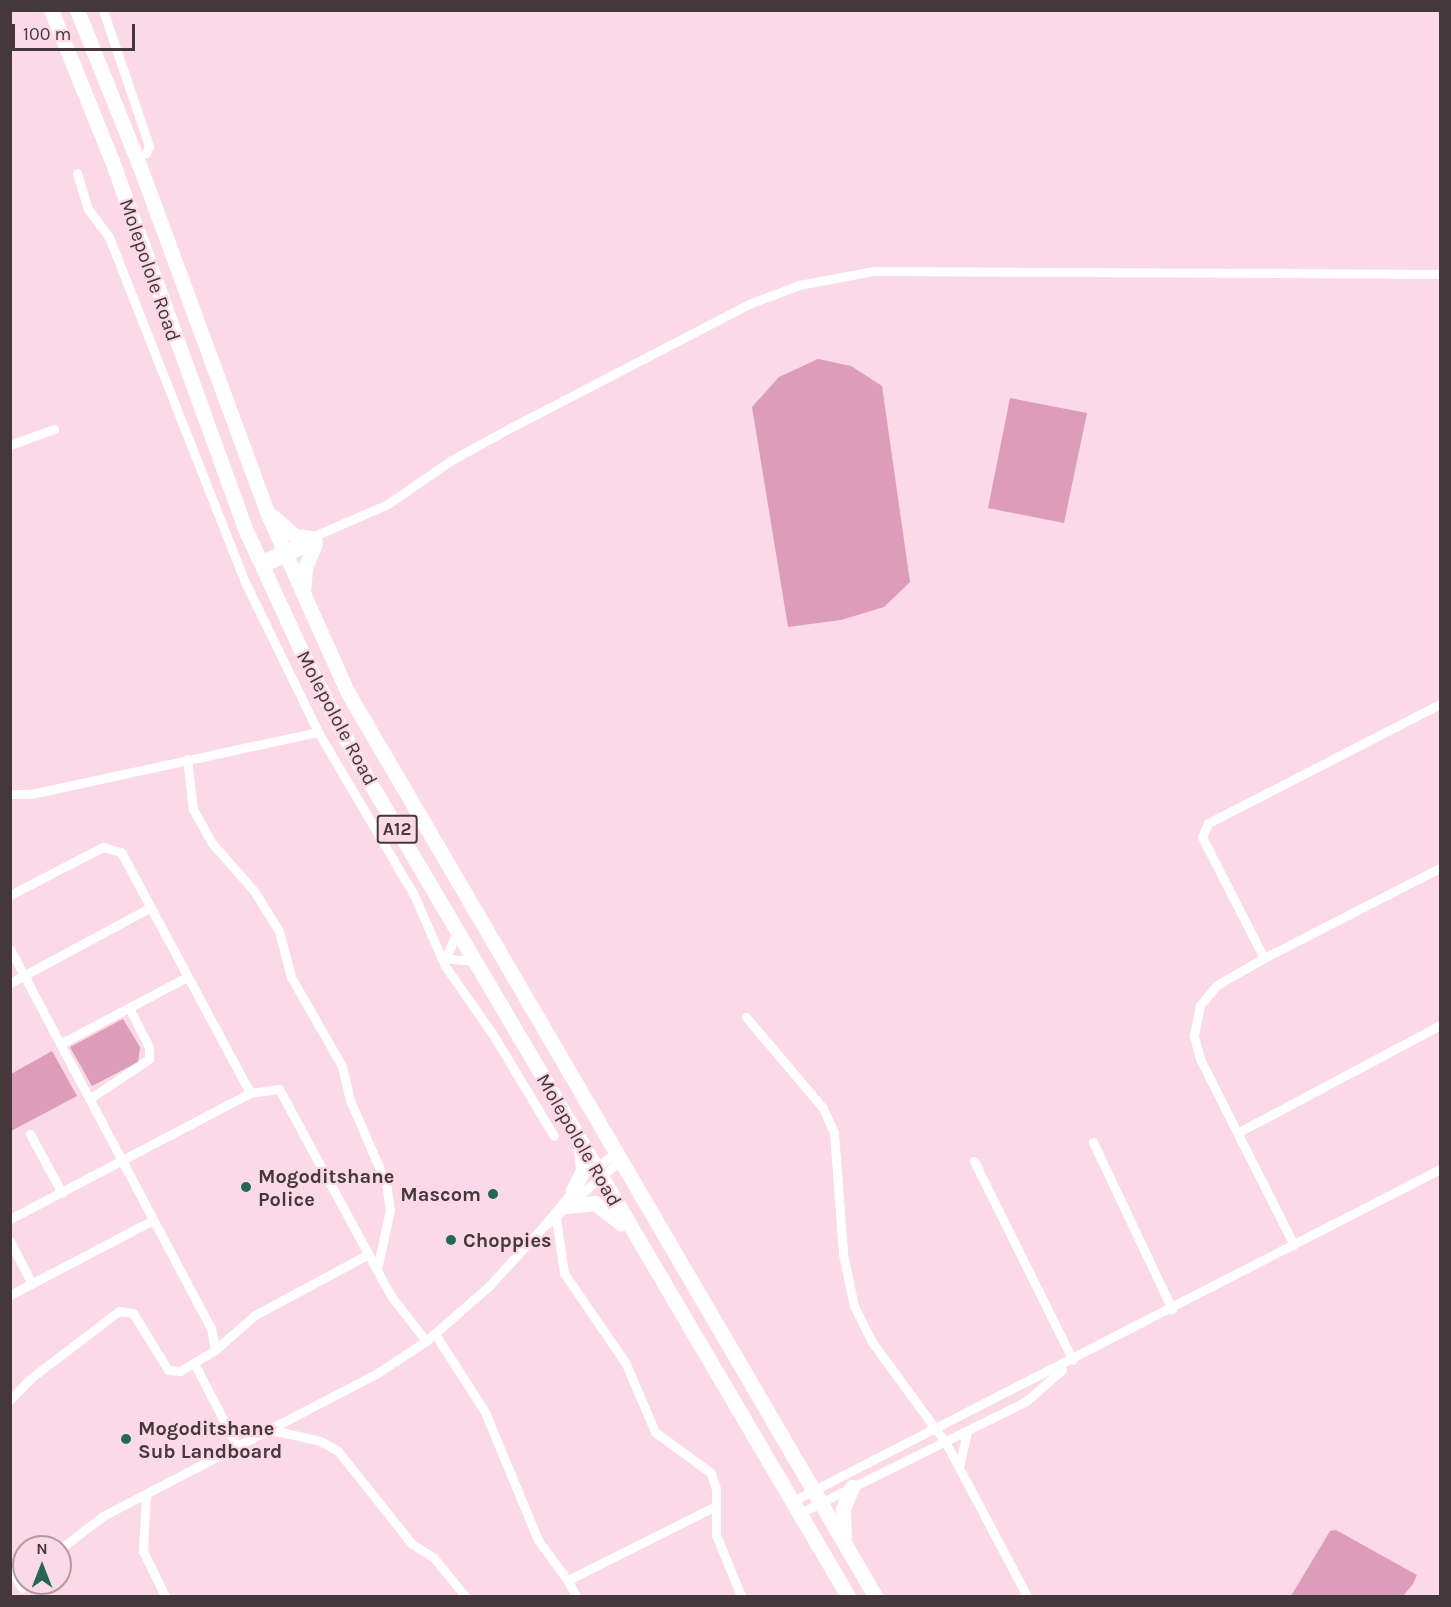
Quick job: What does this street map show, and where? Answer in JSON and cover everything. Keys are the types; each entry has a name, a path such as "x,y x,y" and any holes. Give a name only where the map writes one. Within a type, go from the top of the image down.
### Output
{"main road":[{"name":"Molepolole Road","path":"51,10 112,161 261,564 359,764 634,1236 848,1596"},
{"name":"Molepolole Road","path":"77,10 140,164 266,510 303,597 399,784 875,1596"},
{"path":"266,510 289,532 313,540 305,568 303,597"},
{"path":"573,1190 584,1164 580,1141"},
{"path":"567,1206 595,1203 634,1236"},
{"path":"844,1543 843,1509 858,1483"}],"street":[{"path":"103,10 149,146 146,153"},
{"path":"77,173 88,209 109,237 245,582 318,732 414,895 444,957 554,1136"},
{"path":"261,564 388,504 450,461 749,304 799,285 873,271 1440,274"},
{"path":"10,445 54,429"},
{"path":"1264,958 1202,837 1208,823 1440,704"},
{"path":"10,794 31,794 318,732"},
{"path":"187,759 193,809 212,843 254,891 279,931 291,977 342,1066 350,1100 386,1183 390,1210 376,1269"},
{"path":"10,895 102,847 112,847 121,852 149,908 250,1092"},
{"path":"1294,1245 1239,1132 1200,1059 1194,1036 1200,1005 1217,985 1264,958 1440,868"},
{"path":"10,983 149,908"},
{"path":"444,957 457,931"},
{"path":"10,949 211,1328 215,1350"},
{"path":"444,957 474,961"},
{"path":"60,1044 187,977"},
{"path":"89,1100 149,1059 149,1047 129,1008"},
{"path":"746,1017 823,1108 834,1133 843,1254 854,1306 872,1342 946,1443 1027,1596"},
{"path":"1239,1132 1440,1025"},
{"path":"10,1219 250,1092 279,1089 288,1098 376,1269 426,1341"},
{"path":"30,1134 62,1193"},
{"path":"1093,1142 1172,1309"},
{"path":"72,1540 103,1516 272,1430 426,1341 488,1287 573,1190 617,1157"},
{"path":"974,1161 1073,1360"},
{"path":"817,1497 858,1469 1440,1169"},
{"path":"542,1228 556,1218 598,1172"},
{"path":"556,1218 558,1254 573,1291 626,1364 655,1432 711,1473 716,1535 741,1596"},
{"path":"10,1295 153,1220"},
{"path":"10,1241 32,1284"},
{"path":"10,1400 31,1378 119,1311 133,1313 168,1370 194,1363 215,1350 255,1315 369,1254"},
{"path":"435,1334 484,1412 538,1540 576,1596"},
{"path":"794,1508 817,1497 858,1483 946,1443 1024,1402 1073,1360"},
{"path":"194,1363 238,1448"},
{"path":"272,1430 320,1441 338,1451 412,1544 434,1558 465,1596"},
{"path":"959,1468 967,1432"},
{"path":"858,1469 858,1483"},
{"path":"146,1495 143,1551 165,1596"},
{"path":"567,1581 714,1507"}],"shaded area":[{"path":"818,359 851,366 882,386 910,582 884,607 841,620 788,627 752,407 779,377"},
{"path":"1010,398 1087,413 1064,523 988,508"},
{"path":"123,1019 140,1047 138,1062 92,1086 70,1047"},
{"path":"52,1051 77,1096 11,1131 11,1074"},
{"path":"1336,1530 1417,1575 1403,1596 1291,1596 1330,1531"}],"place":[{"name":"Mogoditshane Police","path":"246,1187"},
{"name":"Mascom","path":"493,1194"},
{"name":"Choppies","path":"451,1240"},
{"name":"Mogoditshane Sub Landboard","path":"126,1439"}]}
